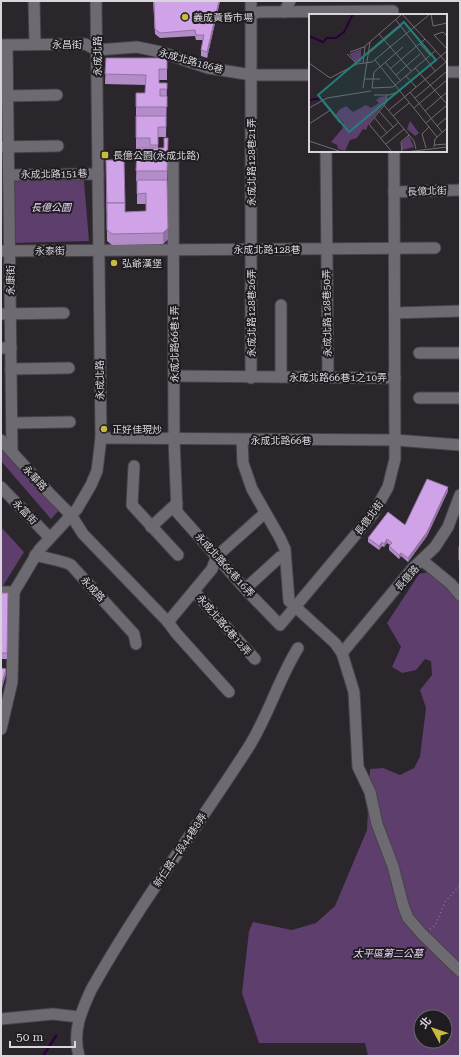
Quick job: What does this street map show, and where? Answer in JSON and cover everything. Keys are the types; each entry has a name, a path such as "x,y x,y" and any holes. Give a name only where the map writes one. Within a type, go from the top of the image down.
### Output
{"street":[{"path":"34,1 35,44"},
{"name":"永成北路","path":"72,515 91,485 97,471 101,438 96,1"},
{"name":"永成北路128巷21弄","path":"251,1 251,249"},
{"path":"284,12 290,1"},
{"path":"251,14 393,9"},
{"name":"永昌街","path":"4,45 86,44 97,50"},
{"name":"永康街","path":"4,45 5,147 9,175 5,199 6,348 11,369 12,452"},
{"name":"永成北路186巷","path":"97,50 137,47 162,52 208,68 252,75 309,75"},
{"path":"447,72 460,72"},
{"path":"5,96 57,96"},
{"path":"5,147 58,146"},
{"name":"永成北路128巷50弄","path":"326,152 328,377"},
{"name":"長億北街","path":"280,624 295,608 381,503 393,471 395,440 394,152"},
{"name":"永成北路66巷1弄","path":"173,158 174,439"},
{"name":"永成北路151巷","path":"9,175 98,174"},
{"path":"159,185 173,185"},
{"name":"長億北街","path":"394,192 460,190"},
{"name":"永成北路128巷","path":"99,250 435,248"},
{"name":"永成北路128巷26弄","path":"251,249 251,378"},
{"name":"永泰街","path":"6,252 99,250"},
{"name":"永成北路66巷1之10弄","path":"281,305 281,377"},
{"path":"395,313 460,311"},
{"path":"6,314 64,313"},
{"path":"419,353 460,353"},
{"path":"11,369 69,368"},
{"name":"永成北路66巷1之10弄","path":"174,376 251,378 395,378"},
{"path":"419,398 460,398"},
{"path":"12,423 70,422"},
{"name":"永成北路66巷","path":"101,438 395,440 460,445"},
{"name":"永成北路66巷16弄","path":"174,439 178,512 246,588 247,591 280,624"},
{"name":"永華路","path":"1,440 50,494 72,515"},
{"path":"242,440 244,469 252,489 285,549 289,601 335,643 342,653 354,692 358,767 370,792 377,824 393,866 403,905 408,918 422,934 460,971"},
{"path":"134,466 132,505 178,555"},
{"name":"永富街","path":"1,487 49,537"},
{"name":"長億路","path":"342,653 412,569 423,561 435,547 448,527 460,495"},
{"path":"152,527 177,503"},
{"path":"168,622 212,569 217,556 265,513"},
{"path":"1,729 12,682 14,592 35,555 49,537 72,515 83,534 168,622 229,692"},
{"name":"永成路","path":"35,555 54,561 67,562 71,565 134,634 136,644"},
{"path":"246,588 280,557"},
{"path":"423,561 451,584 460,595"},
{"name":"永成北路6巷12弄","path":"194,591 255,659"},
{"path":"1,592 14,592"},
{"name":"新仁路一段44巷8弄","path":"79,1056 76,1045 79,1017 91,990 173,859 248,748 259,729 285,670 298,648"},
{"path":"1,1019 53,1014 79,1017"}],"path":[{"path":"422,934 435,926 445,902 460,885"}],"green space":[{"name":"長億公園","path":"83,170 89,241 15,243 13,176"},
{"path":"1,442 61,508 51,519 1,461"},
{"path":"1,527 24,552 1,589"},
{"name":"太平區第二公墓","path":"429,572 446,586 460,602 460,1056 368,1056 365,1043 259,1043 242,993 249,931 253,922 292,930 316,923 335,906 367,830 370,769 383,768 400,775 414,768 420,757 426,708 420,690 432,675 431,661 425,659 416,670 402,673 392,667 401,647 387,623 419,574"}],"building":[{"name":"義成黃昏市場","path":"154,1 219,1 207,52 201,50 204,35 196,35 195,30 160,33 155,29"},
{"path":"106,58 167,58 167,69 159,69 159,83 167,83 167,89 160,89 160,96 167,96 167,107 136,107 136,93 145,93 146,75 105,74"},
{"path":"136,116 166,116 166,127 158,127 158,145 150,145 150,138 136,138"},
{"path":"164,138 168,138 167,171 136,171 137,148 164,148"},
{"path":"106,160 124,160 125,203 107,203 107,210"},
{"path":"137,180 167,180 168,228 163,233 112,234 107,230 107,203 125,203 125,212 146,211 146,193 137,194"},
{"path":"427,479 448,487 427,532 408,558 401,553 399,555 389,546 392,543 387,539 384,544 382,542 379,546 368,538 388,512 405,525"},
{"path":"460,547 460,560 459,560"},
{"path":"1,593 8,593 7,653 1,653"},
{"path":"1,668 6,669 1,687"}],"waterway":[{"path":"43,1056 56,1036"}],"place":[{"name":"義成黃昏市場","path":"185,17"},
{"name":"長億公園(永成北路)","path":"105,155"},
{"name":"弘爺漢堡","path":"114,263"},
{"name":"正好佳現炒","path":"104,429"}]}
